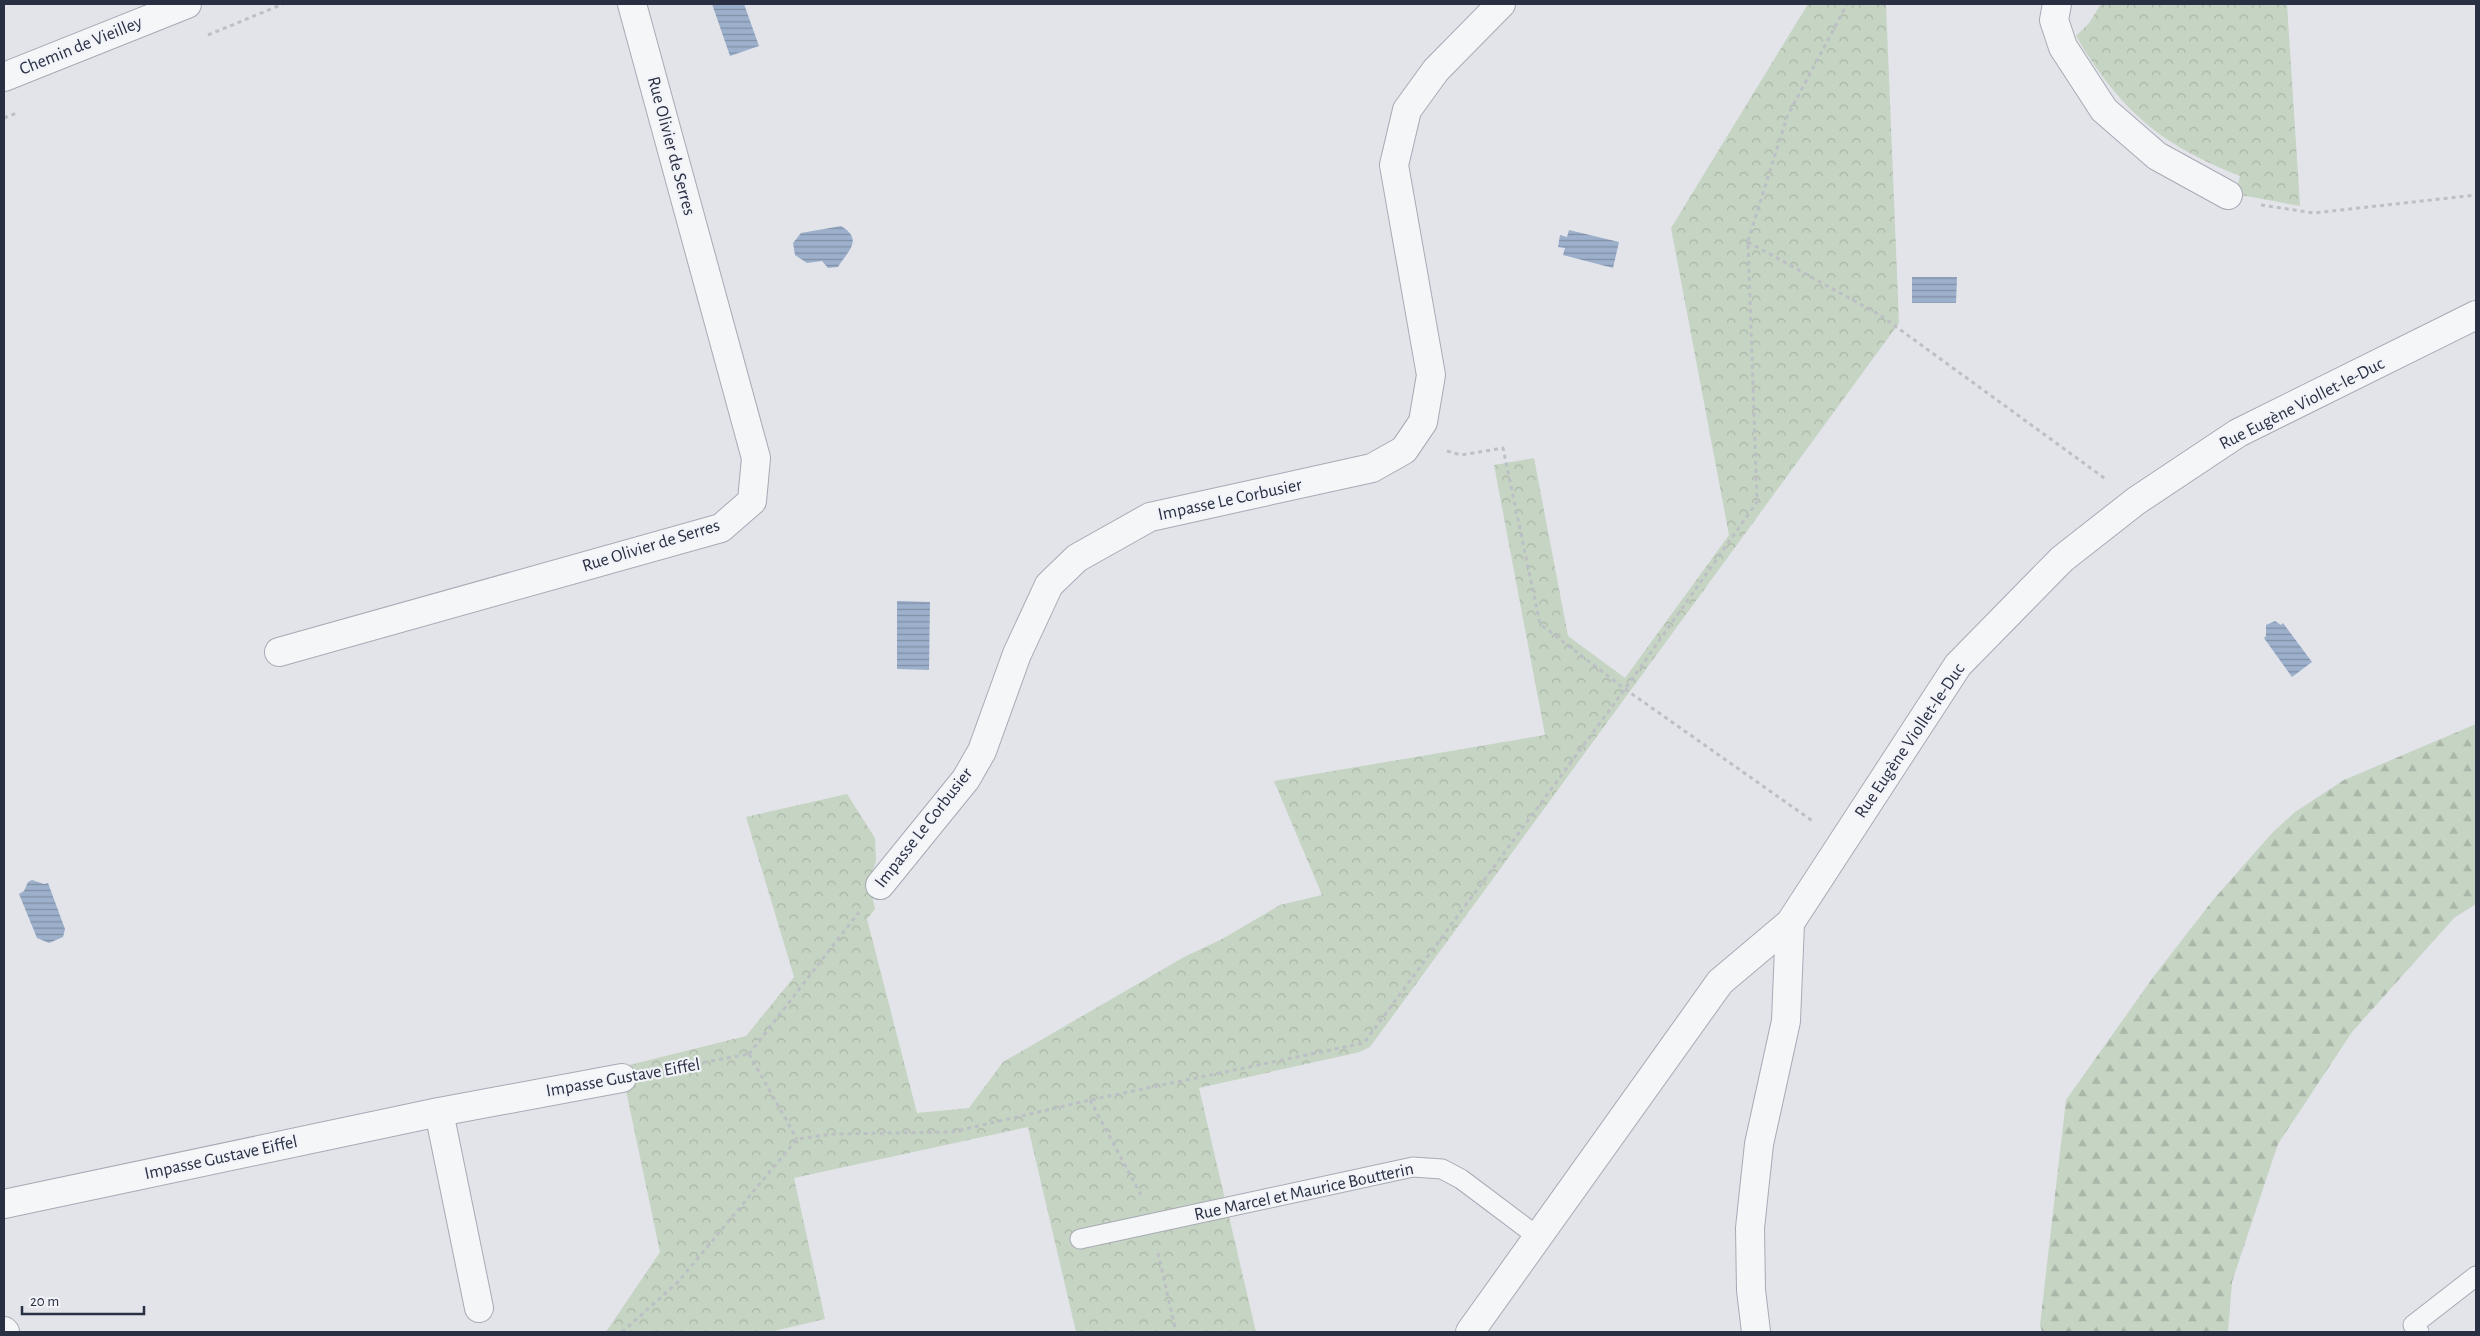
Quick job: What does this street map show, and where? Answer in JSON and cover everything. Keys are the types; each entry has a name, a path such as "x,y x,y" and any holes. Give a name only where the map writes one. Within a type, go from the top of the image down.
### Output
{"street":[{"name":"Chemin de Vieilley","path":"4,77 187,4"},
{"name":"Rue Olivier de Serres","path":"279,652 721,528 752,501 756,458 632,4"},
{"name":"Impasse Le Corbusier","path":"880,885 966,779 982,751 1016,654 1049,585 1077,558 1150,517 1372,468 1404,450 1423,422 1431,375 1394,165 1407,110 1436,70 1501,4"},
{"path":"2057,4 2054,20 2063,48 2104,110 2158,156 2228,195"},
{"name":"Rue Eugène Viollet-le-Duc","path":"1790,923 1958,665 2062,559 2136,501 2238,433 2476,315"},
{"path":"1470,1332 1720,982 1790,923"},
{"path":"1756,1332 1751,1290 1750,1228 1760,1144 1786,1022 1790,923"},
{"name":"Impasse Gustave Eiffel","path":"4,1204 439,1112 622,1078"},
{"path":"439,1112 479,1308"}],"lane":[{"name":"Rue Marcel et Maurice Boutterin","path":"1080,1239 1413,1167 1442,1169 1461,1179 1538,1237"},
{"path":"2419,1332 2413,1325 2476,1276"}],"path":[{"path":"622,1332 678,1282 797,1139 833,1134 952,1132 1090,1100 1364,1043 1625,689 1757,502 1748,241 1787,117 1847,4"},
{"path":"2228,195 2271,208 2314,213 2476,195"},
{"path":"1748,241 1880,315 2136,501"},
{"path":"1410,440 1461,455 1504,448 1540,624 1625,689 1842,842"},
{"name":"Impasse Le Corbusier","path":"749,1054 880,885"},
{"path":"749,1054 797,1139"},
{"name":"Impasse Gustave Eiffel","path":"622,1078 749,1054"},
{"path":"1090,1100 1142,1197 1151,1224 1176,1332"}],"green space":[{"path":"1808,4 1886,4 1899,323 1370,1047 1360,1052 1199,1088 1256,1332 1076,1332 1028,1127 794,1178 825,1319 770,1332 606,1332 660,1252 621,1067 746,1036 794,977 746,817 847,794 875,838 876,861 869,882 875,909 867,919 917,1113 969,1108 1003,1062 1184,957 1222,939 1280,905 1322,895 1274,781 1545,735 1494,465 1534,458 1568,636 1625,678 1729,535 1671,228"},
{"path":"2101,4 2287,4 2300,206 2235,194 2240,176 2186,151 2144,122 2126,104 2092,62 2076,36 2089,23"},
{"path":"2476,724 2476,904 2454,918 2352,1032 2278,1144 2232,1282 2228,1332 2042,1332 2040,1325 2066,1100 2154,976 2213,900 2273,832 2295,812 2344,780"}],"water":[{"path":"712,4 744,4 759,46 730,56"},
{"path":"841,226 852,236 853,241 849,252 838,267 828,268 822,261 807,263 795,255 793,243 801,233"},
{"path":"1569,230 1619,242 1613,268 1563,255 1565,248 1558,247 1560,235 1567,237"},
{"path":"1912,277 1957,277 1956,303 1912,303"},
{"path":"897,601 930,602 929,670 897,669"},
{"path":"2275,621 2281,625 2283,623 2312,662 2292,677 2264,638 2266,636 2266,625"},
{"path":"32,880 44,884 48,883 65,929 63,937 49,943 37,938 19,894 24,891 28,882"}]}
